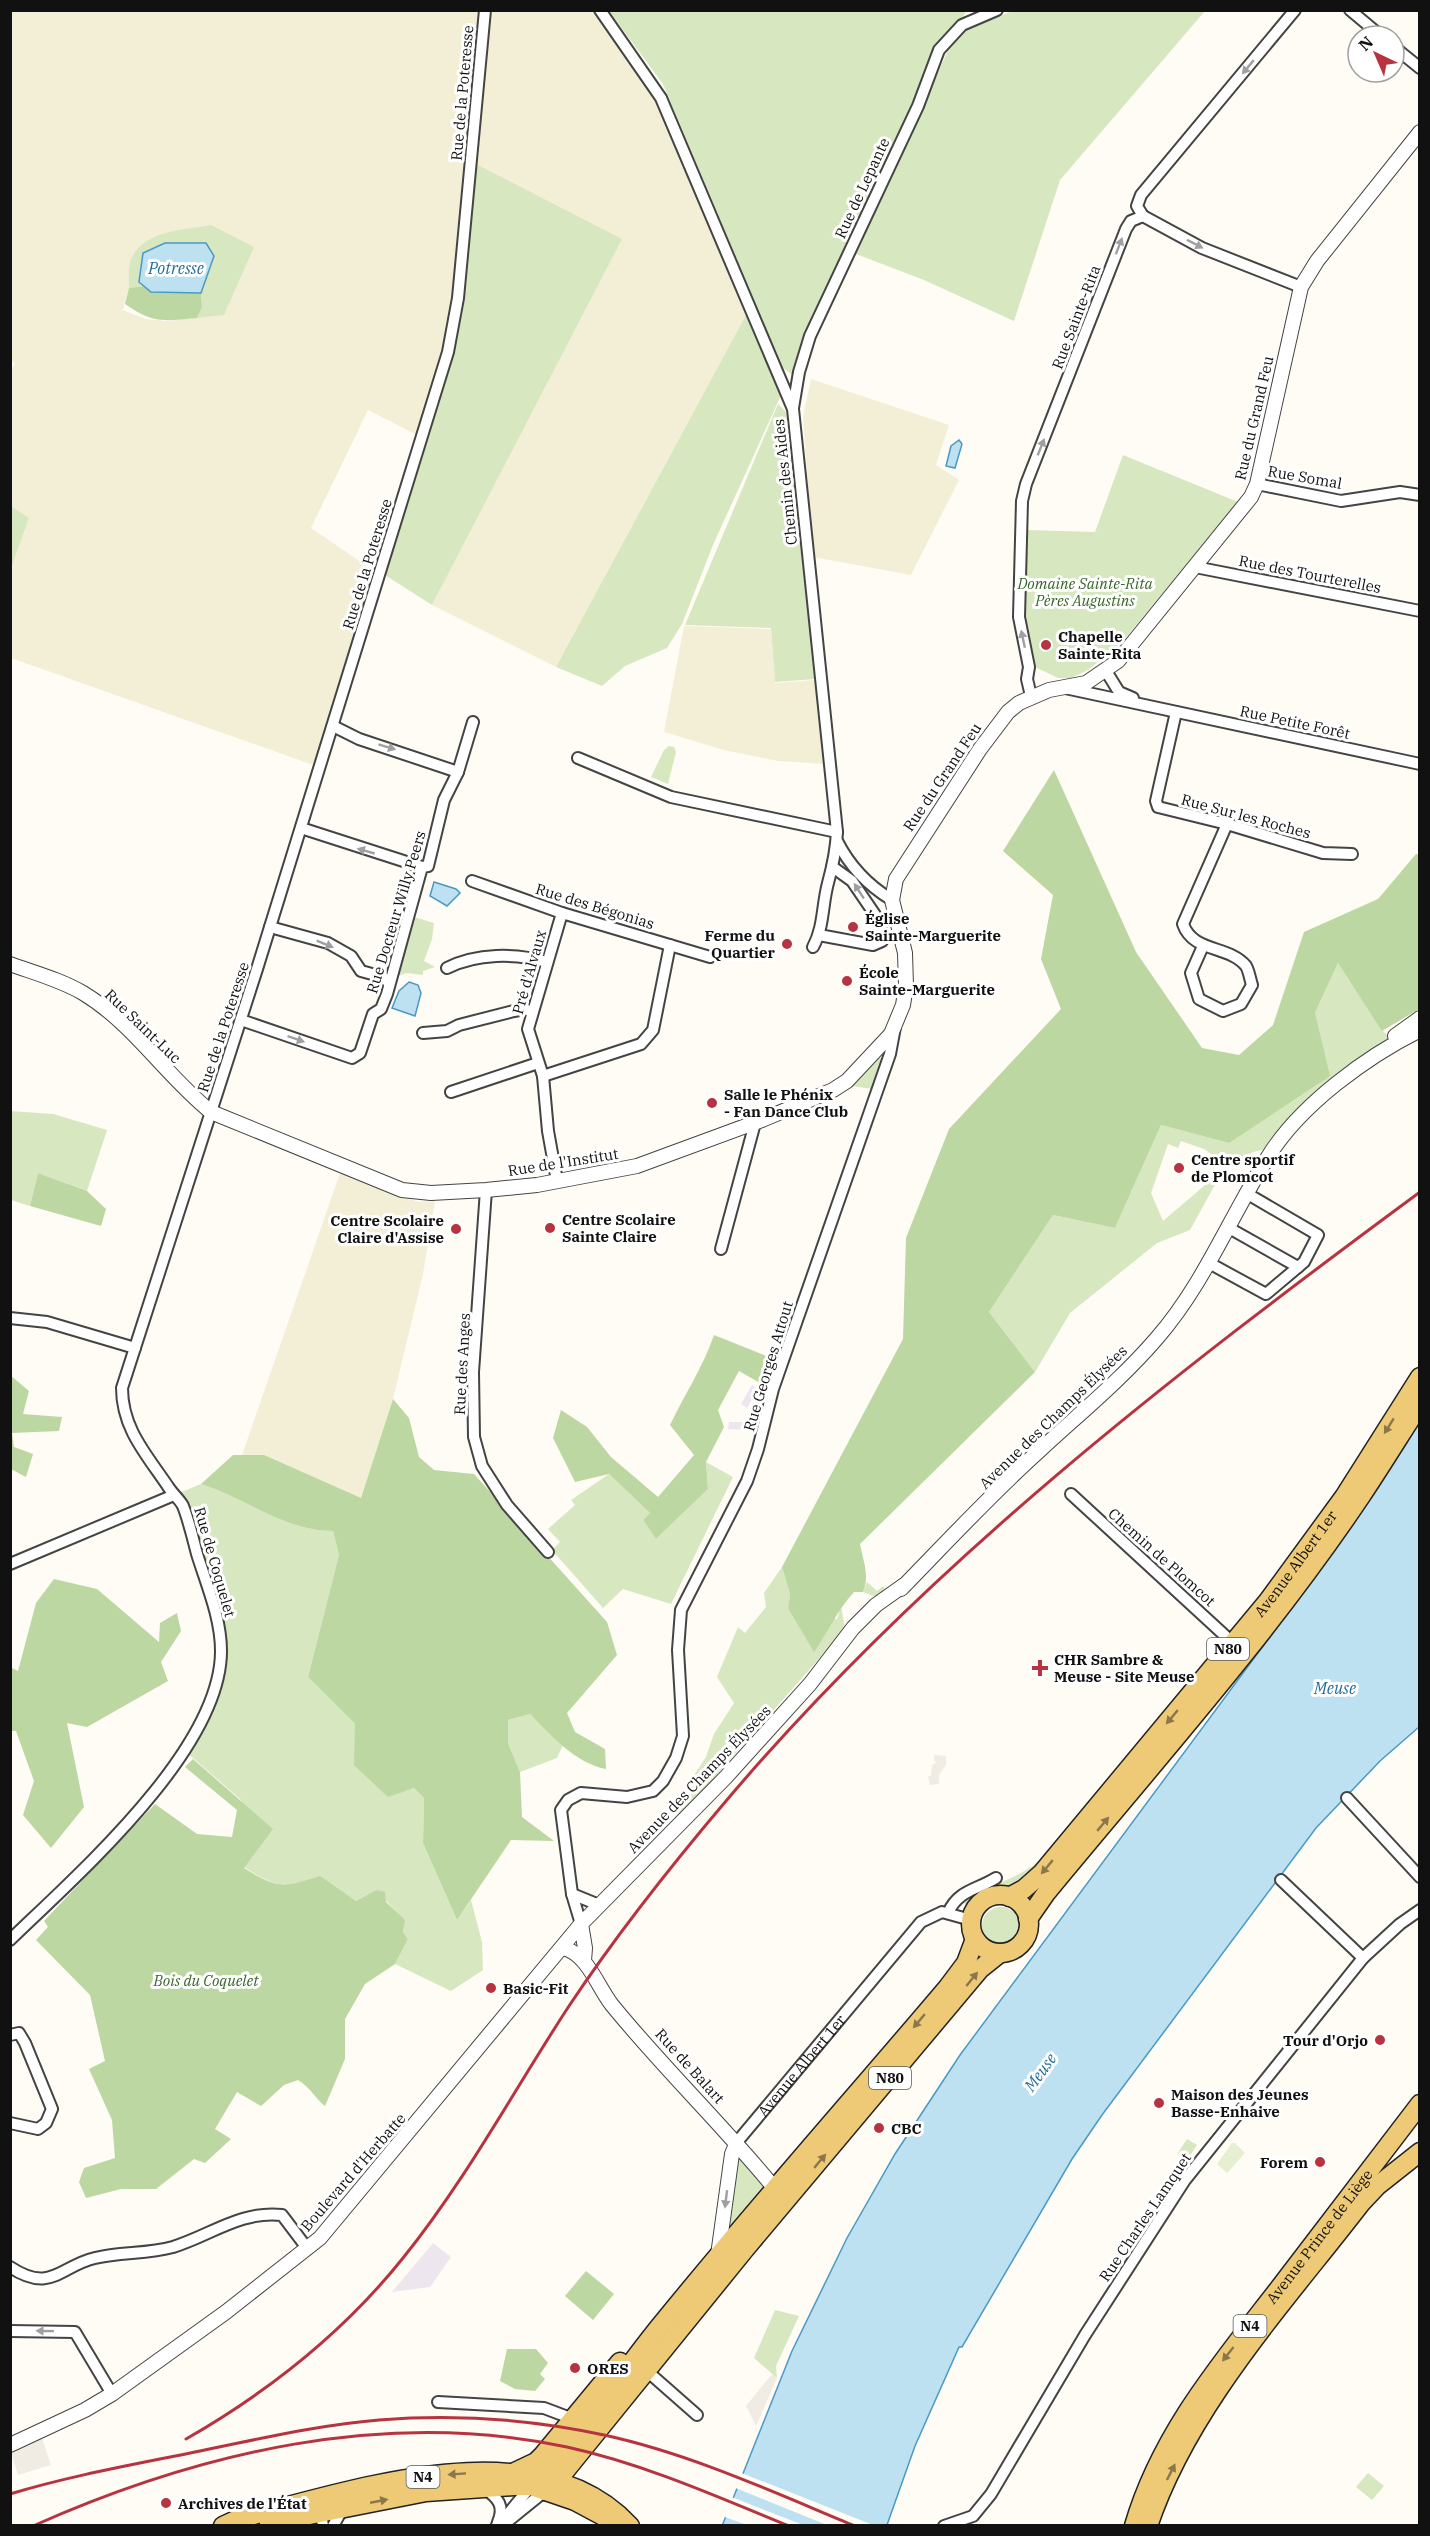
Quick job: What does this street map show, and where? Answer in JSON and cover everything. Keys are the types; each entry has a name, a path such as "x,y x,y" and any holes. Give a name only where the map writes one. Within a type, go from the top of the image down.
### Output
{"main road":[{"name":"Avenue Albert 1er","path":"544,2483 664,2321 717,2257 783,2193 980,1969 1000,1953 1019,1945 1027,1933 1028,1919 1046,1893 1206,1700 1327,1521 1419,1377"},
{"name":"Avenue Albert 1er","path":"971,1920 978,1905 985,1900 992,1897 1009,1897 1024,1889 1042,1873 1200,1683 1238,1650 1361,1497 1419,1404"},
{"path":"1200,1683 1206,1700"},
{"path":"1009,1897 1021,1905 1028,1919"},
{"path":"971,1920 975,1939 986,1949 1000,1953"},
{"name":"Avenue Albert 1er","path":"544,2483 574,2460 774,2214 797,2165 948,1987 966,1963 975,1939"},
{"name":"Avenue Prince de Liège","path":"1148,2526 1176,2446 1212,2374 1419,2104"},
{"name":"N4","path":"1392,2142 1411,2128 1419,2126"},
{"name":"Avenue Prince de Liège","path":"1134,2526 1142,2497 1176,2446 1220,2388 1377,2186 1419,2152"},
{"name":"N4","path":"1362,2204 1419,2165"},
{"name":"Avenue Albert 1er","path":"515,2472 536,2462 543,2455 630,2351 664,2321"},
{"path":"574,2460 577,2476 584,2490"},
{"name":"N4","path":"256,2526 326,2521 338,2502 401,2479 515,2472 544,2483 588,2507 614,2526"},
{"name":"N4","path":"223,2526 238,2519 338,2502 426,2492 544,2483 584,2490 615,2510 630,2526"}],"street":[{"name":"Rue de la Poteresse","path":"211,1112 333,726 452,334 459,287 485,10"},
{"name":"Chemin des Aides","path":"600,10 661,98 793,409 837,836 844,854 874,890 892,900"},
{"name":"Rue de Lepante","path":"793,409 799,372 810,336 918,106 939,50 962,25 997,10"},
{"path":"1295,10 1141,195 1137,206 1143,216 1202,248 1301,286"},
{"path":"1350,10 1367,24"},
{"path":"1406,57 1419,68"},
{"name":"Rue du Grand Feu","path":"892,900 897,879 909,855 980,749 1008,712 1031,696 1086,683 1106,671 1123,656 1251,497 1257,484 1301,286 1317,261 1419,132"},
{"name":"Rue Sainte-Rita","path":"1031,696 1027,678 1029,667 1019,617 1022,501 1126,229 1131,221 1143,216"},
{"name":"Rue Somal","path":"1257,484 1341,501 1400,492 1419,495"},
{"name":"Rue des Tourterelles","path":"1195,567 1419,611"},
{"name":"Rue Petite Forêt","path":"1106,671 1119,692 1126,697 1156,702 1163,708"},
{"name":"Rue Petite Forêt","path":"1065,688 1419,764"},
{"name":"Rue Sur les Roches","path":"1176,712 1156,801 1158,807 1227,824 1323,853 1352,854"},
{"name":"Rue Docteur Willy Peers","path":"241,1020 352,1058 360,1053 373,1014 381,1009 387,994 422,867 428,866 444,800 458,772 473,722"},
{"path":"333,726 359,739 458,772"},
{"path":"578,758 671,797 837,836 834,868 828,882 819,935 813,947"},
{"path":"1203,946 1191,973 1199,999 1223,1011 1241,1004 1252,985 1246,967 1233,956 1203,946 1187,935 1183,924 1227,824"},
{"path":"301,828 422,867"},
{"path":"819,935 873,945 882,941 879,922 852,881 834,868"},
{"name":"Rue des Bégonias","path":"472,881 562,914 710,957"},
{"path":"892,900 905,953 906,986 895,1027"},
{"name":"Pré d'Alvaux","path":"557,1181 545,1112 543,1076 528,1029 562,914"},
{"path":"270,927 328,943 351,956 361,971 383,976 389,983"},
{"path":"543,1076 641,1044 648,1038 653,1030 670,945"},
{"path":"447,968 460,962 509,955 547,962"},
{"name":"Rue Saint-Luc","path":"10,964 71,986 99,1004 190,1095 211,1112"},
{"path":"423,1033 447,1031 459,1025 514,1011 525,1009 532,1012"},
{"name":"Avenue des Champs Élysées","path":"1376,1055 1382,1046 1419,1018"},
{"name":"Rue de l'Institut","path":"211,1112 402,1190 431,1193 486,1190 557,1181 637,1166 755,1123 833,1090 847,1081 895,1027"},
{"name":"Rue Georges Attout","path":"681,1710 678,1650 681,1610 747,1481 758,1449 773,1389 890,1054 895,1027"},
{"name":"Avenue des Champs Élysées","path":"581,1924 680,1827 838,1652 853,1628 876,1605 907,1583 1038,1451 1128,1371 1176,1315 1209,1263 1269,1154 1310,1106 1376,1055 1419,1030"},
{"path":"451,1092 538,1063"},
{"name":"Rue de Coquelet","path":"10,1940 115,1838 185,1751 198,1731 212,1693 221,1652 218,1623 182,1504 125,1419 122,1388 211,1112"},
{"path":"721,1249 755,1123"},
{"name":"Rue des Anges","path":"486,1190 473,1372 474,1437 483,1466 507,1505 548,1552"},
{"path":"1209,1263 1266,1294 1304,1262 1318,1235 1246,1193"},
{"path":"1229,1228 1298,1267"},
{"path":"10,1318 47,1322 135,1348"},
{"name":"Chemin de Plomcot","path":"1071,1494 1238,1650"},
{"path":"10,1564 174,1495"},
{"name":"Rue de Balart","path":"584,1961 585,1948 581,1924 572,1894 560,1817 563,1804 581,1793 627,1797 644,1795 659,1787 682,1744 681,1710"},
{"path":"1347,1798 1419,1877"},
{"name":"Avenue Albert 1er","path":"647,2371 647,2361 697,2296 717,2257 732,2154 737,2142 921,1922 935,1913 948,1912 963,1892 996,1878"},
{"path":"1281,1880 1363,1958"},
{"path":"572,1894 599,1905"},
{"name":"Rue Charles Lamquet","path":"945,2526 964,2521 980,2509 1167,2206 1211,2146 1363,1958 1419,1910"},
{"path":"948,1912 971,1920"},
{"name":"Boulevard d'Herbatte","path":"10,2445 86,2410 112,2394 226,2312 307,2248 336,2220 581,1924"},
{"name":"Rue de Balart","path":"563,1948 574,1951 584,1961 612,2004 783,2193"},
{"path":"10,2035 19,2033 25,2043 52,2109 46,2123 38,2128 10,2123"},
{"path":"10,2267 29,2277 49,2278 94,2258 174,2247 242,2218 271,2213 282,2215 307,2248"},
{"path":"10,2331 71,2331 78,2335 112,2394"},
{"path":"647,2371 697,2415"},
{"path":"438,2402 544,2408 573,2419"},
{"path":"497,2525 507,2521 544,2483"},
{"path":"485,2489 499,2501 502,2513 497,2525"}],"shaded area":[{"path":"11,11 482,11 452,327 419,436 368,410 311,528 377,573 316,766 11,658 10,568 29,518 10,506 10,372 15,363 10,360","holes":["253,247 223,315 166,321 145,319 123,310 129,288 130,261"]},
{"path":"492,11 593,11 650,87 747,313 556,667 432,605 496,480 474,163"},
{"path":"811,379 949,425 936,465 959,480 911,575 813,557 803,416"},
{"path":"684,626 771,629 775,683 815,680 824,764 778,761 724,750 664,732"},
{"path":"340,1173 418,1202 435,1201 423,1274 393,1399 361,1498 242,1455"},
{"path":"752,1385 758,1389 747,1408 741,1404"},
{"path":"729,1422 749,1422 748,1430 728,1429"},
{"path":"934,1755 946,1756 946,1765 939,1775 939,1784 930,1785 928,1776 931,1776 932,1765 937,1762 934,1761"},
{"path":"433,2243 451,2257 430,2287 392,2292"},
{"path":"772,2374 777,2378 756,2426 746,2406"},
{"path":"42,2438 51,2465 18,2475 10,2449"}],"green space":[{"path":"609,11 966,11 961,23 942,41 794,376 783,368 663,84"},
{"path":"1012,11 1205,11 1060,180 1014,321 924,280 856,254 950,46 964,31"},
{"path":"474,163 622,239 432,605 385,575 457,340"},
{"path":"211,225 254,247 224,315 197,318 202,307 201,293 214,256 139,281 144,286 129,288 131,259 145,242 177,230"},
{"path":"144,286 153,292 201,293 202,307 197,318 159,320 144,315 125,304 129,288"},
{"path":"747,313 782,393 713,545 682,624 667,648 625,666 602,686 556,667"},
{"path":"778,404 786,412 815,679 775,682 771,628 685,625"},
{"name":"Domaine Sainte-Rita Pères Augustins","path":"1123,455 1238,502 1123,641 1088,670 1071,678 1058,678 1033,666 1025,617 1027,530 1095,532"},
{"path":"11,506 29,518 11,568"},
{"path":"669,746 674,747 676,752 668,784 651,777 664,750"},
{"path":"1054,770 1136,952 1202,1048 1239,1055 1273,1025 1304,932 1378,899 1416,854 1420,855 1419,1009 1382,1031 1338,963 1315,1013 1330,1076 1229,1143 1161,1125 1115,1228 1053,1215 989,1312 1035,1372 860,1544 866,1574 863,1592 854,1592 848,1599 814,1652 788,1608 790,1594 782,1567 903,1339 906,1238 949,1129 1061,1009 1041,959 1053,895 1003,851"},
{"path":"414,917 434,923 432,939 424,961 435,967 423,971 423,975 406,973 394,978"},
{"path":"1338,963 1382,1030 1390,1038 1332,1081 1266,1149 1253,1152 1230,1167 1204,1149 1181,1141 1178,1148 1168,1144 1151,1193 1163,1221 1211,1180 1217,1181 1190,1230 1157,1243 1070,1313 1035,1372 989,1312 1053,1215 1115,1228 1161,1125 1229,1143 1315,1013"},
{"path":"876,1056 883,1059 872,1089 852,1086"},
{"path":"10,1111 53,1114 107,1130 87,1191 38,1173 30,1206 11,1200"},
{"path":"38,1173 87,1191 106,1209 101,1226 30,1206"},
{"path":"714,1335 779,1361 767,1387 739,1371 718,1410 724,1427 706,1462 708,1489 656,1539 643,1520 650,1513 609,1474 575,1482 553,1438 561,1410 587,1427 611,1457 658,1497 694,1455 670,1425"},
{"path":"10,1375 29,1391 23,1414 62,1417 59,1431 12,1433 14,1447 33,1454 26,1477 11,1469"},
{"path":"393,1399 409,1418 419,1457 434,1470 474,1474 607,1622 617,1655 567,1713 575,1732 605,1749 606,1769 574,1755 530,1714 508,1720 508,1743 520,1772 522,1817 554,1841 511,1840 457,1920 423,1843 424,1798 414,1788 388,1797 354,1765 355,1724 308,1677 339,1555 333,1531 298,1526 201,1484 233,1455 264,1455 361,1498"},
{"path":"706,1462 733,1477 671,1604 623,1589 603,1608 552,1550 560,1542 548,1529 575,1505 571,1500 609,1474 650,1513 643,1520 656,1539 708,1489"},
{"path":"201,1484 298,1526 333,1531 339,1555 308,1677 355,1724 355,1765 388,1796 414,1788 424,1798 423,1843 457,1920 471,1900 482,1942 483,1970 451,1991 395,1964 408,1939 403,1932 404,1920 376,1890 356,1901 320,1877 297,1883 273,1883 244,1867 241,1800 185,1751 212,1693 218,1623 174,1495"},
{"path":"782,1567 790,1594 788,1608 796,1619 837,1619 841,1606 845,1629 677,1820 681,1795 706,1757 714,1734 734,1703 717,1677 738,1627 745,1633 766,1607 764,1593"},
{"path":"54,1579 97,1589 159,1642 160,1623 177,1613 181,1631 161,1662 168,1681 87,1727 67,1723 84,1807 51,1848 23,1815 34,1781 16,1731 11,1731 10,1667 18,1671 36,1603"},
{"path":"867,1582 877,1591 883,1586 886,1591 876,1597 863,1592"},
{"path":"530,1714 563,1745 557,1758 520,1772 508,1743 508,1720"},
{"name":"Bois du Coquelet","path":"193,1759 273,1829 244,1868 265,1880 280,1884 297,1883 320,1876 356,1901 376,1890 385,1892 386,1902 405,1920 403,1932 408,1939 395,1964 365,1984 345,2019 345,2059 325,2106 298,2080 284,2085 261,2106 237,2092 215,2129 231,2139 205,2163 194,2159 156,2189 121,2189 86,2198 79,2182 84,2168 115,2158 112,2120 89,2069 105,2061 90,1995 36,1940 48,1927 44,1921 155,1804 197,1834 232,1837 237,1810 185,1767"},
{"path":"1046,1855 1032,1876 1008,1889 989,1891 969,1905 962,1903 962,1900 1027,1870"},
{"path":"1001,1907 1015,1912 1020,1926 1015,1940 1001,1945 987,1940 982,1926 987,1912"},
{"path":"1187,2139 1197,2145 1188,2159 1178,2153"},
{"path":"1232,2143 1235,2143 1245,2153 1227,2173 1217,2164"},
{"path":"742,2159 766,2186 731,2229 728,2226 737,2160"},
{"path":"586,2271 614,2294 593,2320 565,2296"},
{"path":"775,2310 799,2316 776,2366 777,2378 754,2358"},
{"path":"507,2349 536,2349 548,2363 540,2374 545,2379 535,2391 515,2389 500,2381"},
{"path":"1368,2473 1384,2486 1372,2500 1356,2487"}],"water":[{"name":"Potresse","path":"165,243 206,243 214,256 201,293 151,292 139,282 143,253"},
{"path":"959,440 962,444 955,468 946,466 951,446"},
{"path":"434,882 456,889 460,893 447,906 430,896"},
{"path":"409,982 418,985 421,993 415,1016 392,1008 399,991"},
{"name":"Meuse","path":"1419,1423 1419,1727 1380,1761 1316,1828 1102,2115 1072,2159 962,2347 959,2347 915,2446 887,2525 722,2526 792,2351 847,2238 895,2154 960,2055 1349,1530"}],"pier":[{"path":"739,2472 873,2525 827,2525 733,2487"},
{"path":"729,2496 803,2525 747,2525 722,2516"}],"railway":[{"path":"186,2439 246,2401 303,2359 330,2336 380,2285 448,2198 569,2006 644,1901 726,1801 803,1715 884,1632 968,1553 1144,1403 1235,1331 1420,1192"},
{"path":"10,2494 105,2470 311,2429 356,2422 407,2418 492,2419 548,2425 604,2435 668,2452 855,2526"},
{"path":"33,2526 161,2477 227,2458 294,2444 362,2435 431,2432 499,2436 596,2454 680,2482 789,2526"}],"place":[{"name":"Chapelle Sainte-Rita","path":"1046,645"},
{"name":"Église Sainte-Marguerite","path":"853,927"},
{"name":"Ferme du Quartier","path":"787,944"},
{"name":"École Sainte-Marguerite","path":"847,981"},
{"name":"Salle le Phénix - Fan Dance Club","path":"712,1103"},
{"name":"Centre sportif de Plomcot","path":"1179,1168"},
{"name":"Centre Scolaire Sainte Claire","path":"550,1228"},
{"name":"Centre Scolaire Claire d'Assise","path":"456,1229"},
{"name":"CHR Sambre & Meuse - Site Meuse","path":"1040,1668"},
{"name":"Basic-Fit","path":"491,1988"},
{"name":"Tour d'Orjo","path":"1380,2040"},
{"name":"Maison des Jeunes Basse-Enhaive","path":"1159,2103"},
{"name":"CBC","path":"879,2128"},
{"name":"Forem","path":"1320,2162"},
{"name":"ORES","path":"575,2368"},
{"name":"Archives de l'État","path":"166,2503"}]}
